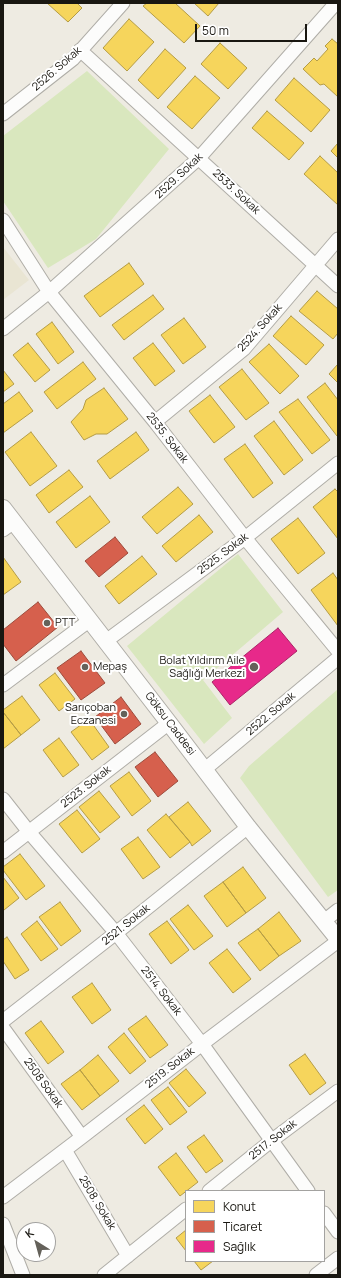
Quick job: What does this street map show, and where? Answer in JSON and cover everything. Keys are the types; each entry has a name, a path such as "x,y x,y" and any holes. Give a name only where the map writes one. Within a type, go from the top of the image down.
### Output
{"street":[{"name":"2526. Sokak","path":"3,114 72,59 123,3"},
{"name":"2529. Sokak","path":"3,329 49,292 199,158 336,3"},
{"name":"2533. Sokak","path":"80,50 338,286"},
{"name":"2535. Sokak","path":"3,220 49,292 155,422 244,538 338,651"},
{"name":"2524. Sokak","path":"155,422 244,348 338,239"},
{"name":"2525. Sokak","path":"106,641 244,538 338,462"},
{"name":"Göksu Caddesi","path":"3,508 8,526 90,620 248,827 338,940"},
{"path":"3,685 90,620"},
{"name":"2522. Sokak","path":"204,770 338,658"},
{"name":"2523. Sokak","path":"3,852 169,723"},
{"name":"2514. Sokak","path":"3,799 29,832 116,933 202,1044 307,1190"},
{"name":"2521. Sokak","path":"3,1021 248,827"},
{"path":"324,921 338,910"},
{"name":"2519. Sokak","path":"3,1197 82,1138 338,940"},
{"name":"2508 Sokak","path":"3,1028 82,1138"},
{"name":"2517. Sokak","path":"210,1190 271,1141 338,1091"},
{"name":"2508. Sokak","path":"65,1150 128,1256"},
{"path":"110,1273 128,1256 185,1210"},
{"path":"325,1214 338,1232"},
{"path":"3,1224 8,1249 23,1275"},
{"path":"316,1275 338,1258"}],"shaded area":[{"path":"3,247 29,280 3,300"}],"green space":[{"path":"87,71 169,149 96,239 48,268 3,201 3,136"},
{"path":"238,554 283,612 203,680 232,718 204,744 127,646"},
{"path":"338,689 338,890 328,897 240,778 249,766"}],"building: Konut":[{"path":"47,3 77,3 82,8 68,22"},
{"path":"147,3 175,3 200,26 184,43 143,6"},
{"path":"194,3 219,3 208,16"},
{"path":"129,19 154,42 127,71 103,48"},
{"path":"332,39 338,44 338,97 324,84 320,85 303,69 314,58 317,61 328,49 325,46"},
{"path":"220,43 247,68 228,89 201,64"},
{"path":"165,49 186,68 158,99 138,80"},
{"path":"195,76 220,98 192,129 167,107"},
{"path":"294,78 330,110 311,132 275,100"},
{"path":"267,111 304,143 289,160 252,128"},
{"path":"338,143 338,158 331,151"},
{"path":"320,156 338,173 338,205 304,174"},
{"path":"129,263 144,284 100,317 84,296"},
{"path":"317,291 338,309 338,333 333,339 299,311"},
{"path":"153,295 164,309 124,340 112,325"},
{"path":"291,316 324,345 306,365 273,336"},
{"path":"184,318 206,347 183,364 161,335"},
{"path":"52,322 74,352 58,364 36,334"},
{"path":"28,343 50,370 35,382 13,355"},
{"path":"153,343 175,371 155,386 133,358"},
{"path":"269,344 299,376 280,394 249,362"},
{"path":"83,362 96,379 57,409 44,392"},
{"path":"338,364 338,383 329,374"},
{"path":"242,369 269,403 246,420 219,387"},
{"path":"3,370 14,384 3,392"},
{"path":"325,383 338,400 337,436 307,397"},
{"path":"104,388 128,419 107,434 96,434 84,440 71,422 83,409 86,400"},
{"path":"19,392 33,411 3,433 3,404"},
{"path":"210,395 235,427 214,443 189,411"},
{"path":"298,399 330,440 312,454 279,412"},
{"path":"274,421 303,460 284,475 254,436"},
{"path":"31,432 57,466 30,486 5,452"},
{"path":"136,432 149,450 110,479 97,461"},
{"path":"245,444 273,483 253,498 224,459"},
{"path":"69,470 83,487 49,513 36,495"},
{"path":"178,487 193,504 157,534 142,517"},
{"path":"335,489 338,492 338,539 313,507"},
{"path":"90,496 110,522 76,548 56,522"},
{"path":"199,515 213,532 176,562 162,546"},
{"path":"298,518 325,553 298,574 271,539"},
{"path":"142,556 157,574 119,604 105,586"},
{"path":"3,557 21,582 3,595"},
{"path":"333,573 338,580 338,626 311,590"},
{"path":"55,673 75,699 59,711 39,685"},
{"path":"22,696 40,720 21,735 3,710"},
{"path":"3,712 21,735 3,749"},
{"path":"89,719 109,747 92,760 71,732"},
{"path":"59,738 79,765 63,777 43,750"},
{"path":"129,772 151,801 132,816 110,786"},
{"path":"99,791 120,817 100,833 79,807"},
{"path":"188,802 211,831 192,846 169,817"},
{"path":"77,810 100,839 82,853 59,824"},
{"path":"166,814 190,842 170,858 147,830"},
{"path":"138,837 160,867 143,879 121,849"},
{"path":"20,854 45,886 26,900 3,870 3,867"},
{"path":"243,867 266,898 246,913 223,882"},
{"path":"3,877 19,898 4,910 3,909"},
{"path":"223,882 246,913 227,927 204,896"},
{"path":"60,902 81,931 61,946 39,917"},
{"path":"188,905 213,936 194,950 170,919"},
{"path":"279,912 301,941 279,956 258,929"},
{"path":"37,921 58,949 41,961 21,934"},
{"path":"167,921 189,950 171,964 149,934"},
{"path":"258,929 279,956 260,971 238,943"},
{"path":"7,937 29,970 15,979 3,961 3,940"},
{"path":"227,949 251,979 233,993 209,963"},
{"path":"92,983 111,1010 92,1024 72,997"},
{"path":"146,1016 168,1045 150,1058 128,1029"},
{"path":"41,1021 64,1052 48,1064 25,1033"},
{"path":"124,1033 146,1061 130,1074 108,1047"},
{"path":"305,1054 326,1083 310,1095 289,1065"},
{"path":"98,1055 119,1081 100,1096 80,1070"},
{"path":"186,1069 206,1093 189,1107 169,1083"},
{"path":"80,1070 100,1096 82,1110 61,1084"},
{"path":"168,1087 187,1112 170,1125 151,1100"},
{"path":"144,1105 163,1129 145,1144 126,1119"},
{"path":"204,1135 223,1161 206,1173 187,1147"},
{"path":"176,1153 198,1182 188,1190 185,1190 185,1192 180,1196 158,1167"},
{"path":"185,1231 185,1250 176,1238"},
{"path":"195,1262 212,1262 201,1270"}],"building: Ticaret":[{"path":"115,537 128,553 99,577 85,561"},
{"path":"38,602 58,627 16,661 3,644 3,630"},
{"path":"81,651 105,683 81,700 57,668"},
{"path":"121,697 141,724 115,744 95,717"},
{"path":"155,752 178,781 158,797 135,767"}],"building: Sağlık":[{"name":"Bolat Yıldırım Aile Sağlığı Merkezi","path":"278,628 297,651 230,705 212,682"}],"place":[{"name":"PTT","path":"47,623"},
{"name":"Mepaş","path":"85,667"},
{"name":"Bolat Yıldırım Aile Sağlığı Merkezi","path":"254,667"},
{"name":"Sarıçoban Eczanesi","path":"124,714"}]}
